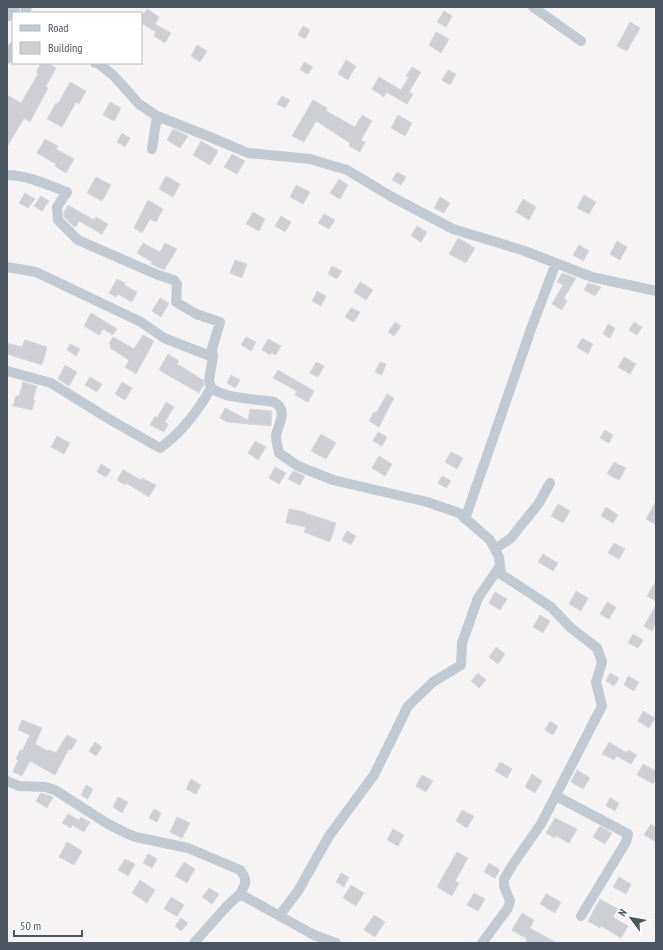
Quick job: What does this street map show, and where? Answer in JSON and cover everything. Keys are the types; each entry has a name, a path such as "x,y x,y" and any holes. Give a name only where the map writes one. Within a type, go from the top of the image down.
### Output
{"street":[{"path":"7,14 13,7"},
{"path":"533,7 581,41"},
{"path":"7,59 12,49"},
{"path":"99,64 114,76 139,104 157,116 248,153 310,160 347,170 392,197 453,229 522,250 592,277 656,291"},
{"path":"152,149 157,116"},
{"path":"7,175 17,175 67,192 56,207 58,220 78,240 158,275 174,280 177,284 176,302 196,314 220,322 212,349 213,357 209,380 211,388 215,391 239,397 279,404 282,412 276,438 279,452 298,466 333,480 427,502 459,513 490,540 499,557 501,574 551,607 571,628 597,648 602,662 596,682 602,706 541,824 504,879 504,886 510,901 508,908 482,943"},
{"path":"465,519 531,329 556,263"},
{"path":"7,267 36,272 141,322 164,338 213,357"},
{"path":"7,370 51,383 109,420 160,448 169,442 201,406 211,388"},
{"path":"495,549 512,538 539,502 550,483"},
{"path":"279,916 298,891 329,836 374,775 408,706 433,682 460,665 462,643 478,598 500,566"},
{"path":"7,781 19,786 45,786 55,790 108,824 126,833 136,837 188,848 240,870 245,877 246,884 240,894 227,906 194,943"},
{"path":"556,796 628,834 626,842 581,916"},
{"path":"240,894 314,935 336,943"}],"building":[{"path":"147,9 159,17 155,24 171,33 165,43 154,36 156,32 142,24 142,13 144,14"},
{"path":"444,11 452,16 446,27 437,22"},
{"path":"630,22 640,28 627,51 617,46"},
{"path":"303,26 310,30 305,39 298,35"},
{"path":"436,32 449,39 441,53 429,45"},
{"path":"197,45 207,51 200,62 191,56"},
{"path":"346,60 356,66 348,80 338,74"},
{"path":"304,62 313,67 308,74 300,70"},
{"path":"40,64 50,64 56,68 46,86 48,88 30,122 24,118 7,147 7,95 21,103 38,74 36,72"},
{"path":"412,67 421,72 409,92 413,94 407,104 386,92 384,97 372,89 379,77 401,90 409,77 406,76"},
{"path":"448,70 456,74 450,85 442,80"},
{"path":"70,82 86,91 79,104 76,102 62,127 47,119 56,103 58,104"},
{"path":"282,96 290,100 285,108 277,104"},
{"path":"313,100 327,108 326,111 355,127 362,115 372,121 361,140 365,142 360,152 349,146 350,143 316,121 304,142 292,136"},
{"path":"110,102 121,108 114,121 103,115"},
{"path":"398,115 412,123 405,136 391,128"},
{"path":"173,129 188,136 180,148 167,140"},
{"path":"122,133 130,138 125,147 117,142"},
{"path":"45,139 58,146 56,149 74,159 66,173 55,166 56,164 37,153"},
{"path":"201,141 218,151 210,165 193,155"},
{"path":"232,154 245,161 237,174 224,167"},
{"path":"397,172 406,177 401,185 392,180"},
{"path":"166,176 180,184 173,197 159,189"},
{"path":"96,177 111,185 102,201 87,193"},
{"path":"339,179 348,185 340,199 330,193"},
{"path":"296,185 310,192 303,204 290,197"},
{"path":"25,193 35,199 28,208 19,203"},
{"path":"584,195 596,202 589,214 577,208"},
{"path":"41,196 49,201 42,211 34,206"},
{"path":"440,197 450,203 444,213 434,208"},
{"path":"523,199 536,207 529,220 516,212"},
{"path":"148,200 163,209 156,222 150,219 142,233 134,228"},
{"path":"68,205 94,220 96,217 108,224 102,234 79,221 76,227 73,226 64,217 64,212"},
{"path":"253,212 265,219 259,231 246,224"},
{"path":"324,214 335,220 329,229 318,223"},
{"path":"281,216 291,222 285,232 275,226"},
{"path":"417,226 427,232 421,242 411,236"},
{"path":"458,238 475,248 466,263 449,254"},
{"path":"617,241 627,247 620,260 610,254"},
{"path":"143,243 160,252 165,243 177,249 164,270 151,264 152,262 137,253"},
{"path":"579,245 589,251 583,261 573,255"},
{"path":"235,260 247,264 242,278 230,273"},
{"path":"332,266 342,271 337,279 328,274"},
{"path":"562,273 576,278 564,298 567,301 562,310 552,304 563,285 557,282"},
{"path":"117,279 125,283 124,285 137,292 132,302 118,294 116,297 109,293"},
{"path":"360,282 373,290 366,300 354,292"},
{"path":"588,283 601,287 595,296 584,290"},
{"path":"317,291 326,296 321,306 312,301"},
{"path":"160,298 169,303 161,317 152,311"},
{"path":"351,308 360,312 354,322 345,317"},
{"path":"91,313 117,329 113,335 103,329 99,335 84,326"},
{"path":"395,322 401,326 394,336 388,332"},
{"path":"634,322 642,327 637,335 629,330"},
{"path":"608,324 615,328 610,338 603,334"},
{"path":"143,335 154,341 136,374 125,367 129,360 110,348 111,345 109,344 113,337 134,349"},
{"path":"246,337 256,342 251,351 241,345"},
{"path":"582,338 593,344 588,354 577,347"},
{"path":"268,339 281,346 276,355 271,353 270,355 262,350"},
{"path":"25,340 47,347 42,365 7,354 7,343 22,347"},
{"path":"70,344 80,349 76,356 67,350"},
{"path":"168,354 179,361 177,364 203,380 204,385 199,393 159,370"},
{"path":"624,357 636,364 630,374 618,367"},
{"path":"316,362 324,366 318,377 310,373"},
{"path":"380,362 386,364 382,375 375,372"},
{"path":"65,365 77,372 69,386 58,379"},
{"path":"278,370 314,391 308,402 295,395 297,391 273,378"},
{"path":"231,375 240,380 235,388 227,383"},
{"path":"90,377 102,384 97,392 85,385"},
{"path":"23,382 37,386 32,410 13,406 16,396 19,396"},
{"path":"122,382 132,388 125,400 115,394"},
{"path":"387,394 394,398 379,427 369,421 374,412 376,413"},
{"path":"166,402 174,407 165,422 168,424 164,432 150,425 155,416 157,418"},
{"path":"225,408 248,420 250,409 272,411 271,426 227,422 220,418"},
{"path":"605,430 613,435 609,443 600,438"},
{"path":"378,432 387,437 382,446 373,441"},
{"path":"321,434 336,443 326,459 311,451"},
{"path":"57,436 70,443 64,454 51,447"},
{"path":"255,441 266,447 258,460 248,453"},
{"path":"451,452 463,458 457,469 445,462"},
{"path":"379,456 392,464 385,476 372,468"},
{"path":"614,462 626,468 619,480 607,474"},
{"path":"101,464 111,470 106,477 97,472"},
{"path":"275,467 286,473 279,484 269,478"},
{"path":"123,470 141,480 142,478 156,485 149,497 126,483 125,485 117,480"},
{"path":"293,471 305,476 300,485 288,479"},
{"path":"442,476 451,481 446,488 438,483"},
{"path":"656,501 656,525 646,519"},
{"path":"558,504 570,511 563,523 551,516"},
{"path":"606,507 618,515 613,523 601,516"},
{"path":"289,509 305,512 336,523 330,542 304,532 306,527 286,523"},
{"path":"347,531 356,536 351,545 342,540"},
{"path":"614,543 625,549 619,559 608,553"},
{"path":"543,554 558,563 553,571 538,562"},
{"path":"656,581 656,601 647,596"},
{"path":"576,591 588,598 581,611 569,604"},
{"path":"495,592 507,599 500,610 489,603"},
{"path":"607,602 616,607 609,619 600,614"},
{"path":"656,605 656,623 652,631 644,626"},
{"path":"540,615 550,621 543,633 533,627"},
{"path":"633,634 643,640 638,648 628,643"},
{"path":"496,647 505,654 498,664 489,657"},
{"path":"478,673 486,680 479,688 471,681"},
{"path":"610,673 619,678 614,686 606,681"},
{"path":"628,676 639,682 634,691 624,685"},
{"path":"643,711 655,718 649,728 638,721"},
{"path":"22,720 42,728 35,744 48,751 49,750 56,753 67,735 77,740 71,750 69,749 55,775 30,761 22,776 13,772 20,750 22,751 30,735 18,730"},
{"path":"550,721 558,726 553,735 545,730"},
{"path":"95,742 102,747 96,756 89,751"},
{"path":"609,742 627,753 628,750 637,755 631,764 617,756 614,760 602,754"},
{"path":"500,762 512,769 507,778 495,771"},
{"path":"643,764 656,771 656,778 653,784 637,775"},
{"path":"577,770 590,778 583,789 571,782"},
{"path":"532,774 542,781 535,793 525,787"},
{"path":"422,775 433,781 426,792 416,786"},
{"path":"191,779 201,785 196,794 186,789"},
{"path":"86,785 93,789 88,799 81,795"},
{"path":"41,793 53,797 47,808 36,801"},
{"path":"118,797 128,802 122,813 113,807"},
{"path":"610,798 619,803 615,811 606,806"},
{"path":"154,809 161,813 157,822 149,818"},
{"path":"462,810 474,816 467,828 456,821"},
{"path":"68,814 79,820 81,817 90,822 84,832 72,825 71,828 62,823"},
{"path":"177,817 190,823 182,838 170,832"},
{"path":"555,818 577,829 569,843 556,836 555,838 546,833"},
{"path":"651,824 656,828 656,842 644,835"},
{"path":"600,826 612,833 605,844 593,837"},
{"path":"393,829 404,835 398,846 387,840"},
{"path":"67,842 82,851 74,865 59,857"},
{"path":"457,852 468,858 455,881 459,883 452,896 437,887"},
{"path":"148,854 157,859 152,868 143,863"},
{"path":"125,859 135,864 128,876 118,870"},
{"path":"184,862 195,869 187,883 175,876"},
{"path":"489,863 500,870 495,878 484,872"},
{"path":"341,873 349,877 344,887 336,882"},
{"path":"619,877 631,884 626,894 613,887"},
{"path":"140,880 155,890 147,903 132,893"},
{"path":"351,885 364,893 356,906 343,898"},
{"path":"209,888 219,894 212,904 202,897"},
{"path":"474,893 485,899 478,911 467,905"},
{"path":"546,894 561,902 555,913 540,904"},
{"path":"171,897 184,905 177,916 164,909"},
{"path":"600,899 618,909 613,917 628,926 621,938 601,926 600,928 588,921"},
{"path":"522,913 534,920 530,928 557,943 525,943 527,939 512,930"},
{"path":"374,915 385,922 375,937 364,930"},
{"path":"181,918 188,923 181,931 175,926"}]}
